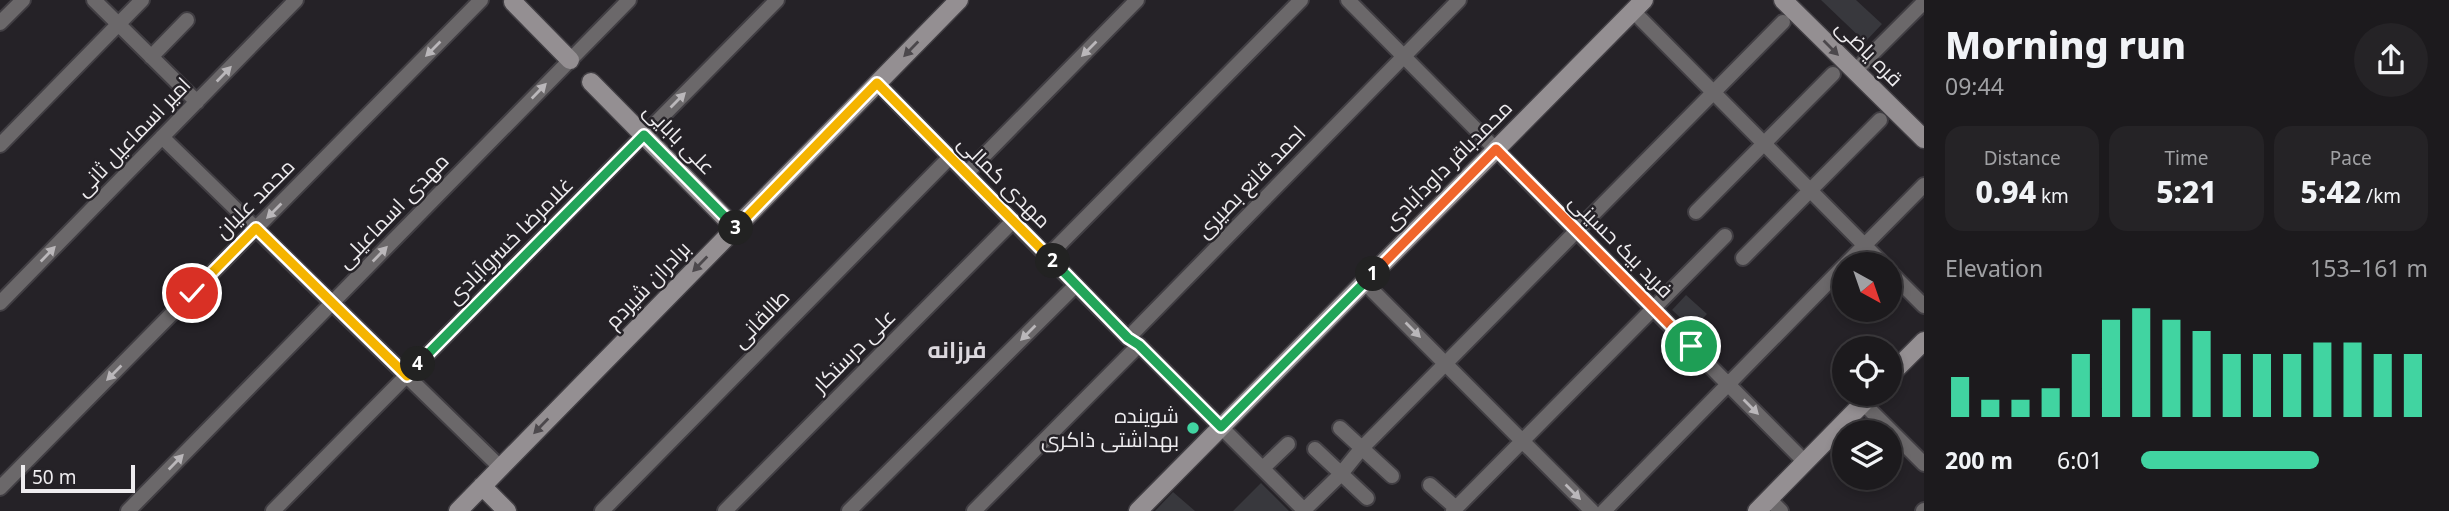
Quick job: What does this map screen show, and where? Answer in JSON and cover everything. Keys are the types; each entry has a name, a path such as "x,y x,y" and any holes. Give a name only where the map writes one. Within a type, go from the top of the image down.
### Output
{"street":[{"path":"0,23 23,0"},
{"path":"94,0 197,102"},
{"path":"0,145 142,0"},
{"name":"امیر اسماعیل ثانی","path":"0,303 296,0"},
{"name":"محمد علیان","path":"0,488 481,0"},
{"name":"مهدی اسماعیلی","path":"128,511 629,0"},
{"name":"غلامرضا خسروآبادی","path":"273,511 777,0"},
{"name":"برادران شیردم","path":"458,511 959,0"},
{"path":"966,174 1137,0"},
{"path":"1048,256 1301,0"},
{"name":"فرید بیک حسینی","path":"1348,0 1805,462"},
{"name":"احمد قانع بصیری","path":"974,511 1460,0"},
{"name":"قره یاضی","path":"1783,0 1924,139"},
{"path":"513,2 570,60"},
{"path":"1855,71 1924,2"},
{"path":"1638,5 1714,92 1870,252"},
{"name":"محمدباقر داودآبادی","path":"1138,511 1638,5"},
{"path":"151,57 187,20"},
{"path":"1304,511 1340,475 1361,449 1447,365 1783,22"},
{"path":"1696,212 1833,74"},
{"name":"علی بابایی","path":"591,82 735,228"},
{"name":"مهدی کمالی","path":"877,83 1304,511"},
{"path":"1743,258 1880,120"},
{"path":"162,137 501,468"},
{"name":"طالقانی","path":"602,511 950,157"},
{"path":"1858,252 1924,185"},
{"name":"علی درستکار","path":"725,511 1013,221"},
{"path":"1430,485 1455,510 1725,236"},
{"path":"1604,511 1832,278"},
{"path":"1364,282 1592,511"},
{"path":"1902,284 1924,306"},
{"path":"849,511 1076,285"},
{"path":"1902,363 1924,341"},
{"path":"1769,507 1805,462 1859,406"},
{"path":"1874,406 1924,464"},
{"path":"1340,428 1392,476"},
{"path":"1263,468 1288,444"},
{"path":"1315,449 1367,498"},
{"path":"482,486 508,511"}],"building":[{"path":"1821,0 1856,0 1882,24 1865,42"},
{"path":"1686,295 1707,314 1693,329 1672,310"},
{"path":"1261,483 1289,511 1233,511"},
{"path":"1173,492 1195,511 1155,511"}],"place":[{"name":"شوینده بهداشتی ذاکری","path":"1193,428"}],"district":[{"name":"فرزانه","path":"957,350"}],"route":[{"path":"192,293 256,228 407,376 644,135 735,228 877,83 1128,338 1139,345 1221,427 1496,149 1691,346"}]}
